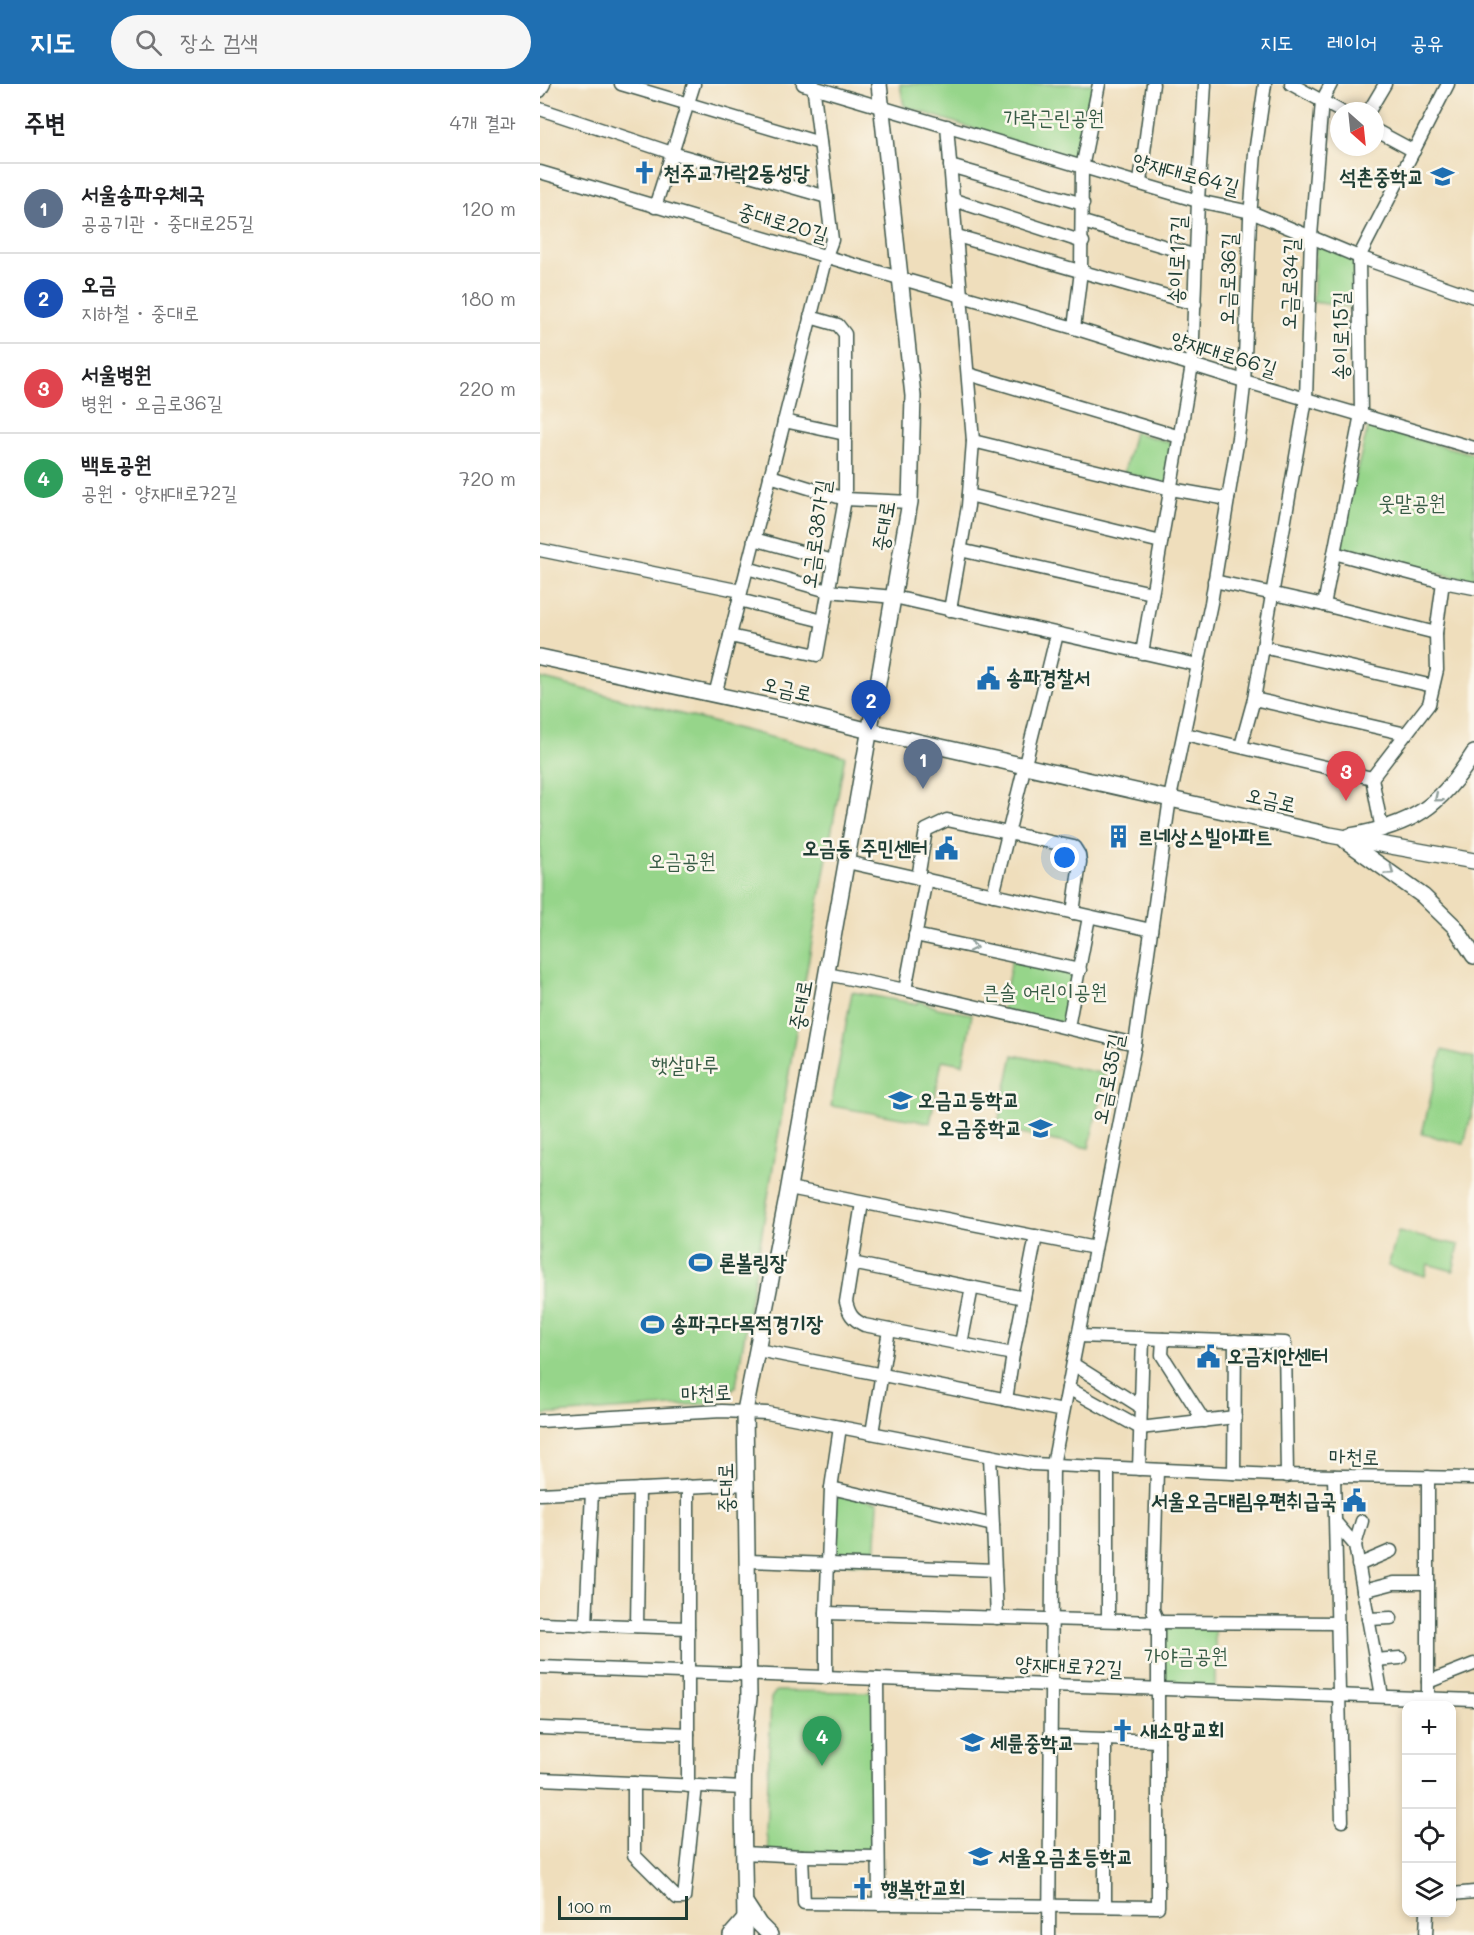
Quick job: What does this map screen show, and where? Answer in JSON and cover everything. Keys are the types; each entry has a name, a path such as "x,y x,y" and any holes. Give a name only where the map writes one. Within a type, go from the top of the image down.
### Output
{"main road":[{"name":"중대로","path":"745,1927 744,1788 749,1676 745,1411 789,1188 910,501 913,396 879,84"},
{"name":"오금로","path":"540,657 791,711 1341,838 1473,861"},
{"path":"1341,838 1382,830 1412,817 1440,798 1460,775 1474,753"},
{"path":"1341,838 1423,896 1455,927 1474,956"},
{"path":"745,1903 759,1924 770,1935"},
{"path":"730,1935 745,1927"}],"street":[{"path":"540,91 544,84"},
{"path":"621,84 820,143"},
{"path":"655,207 694,84"},
{"path":"1074,328 1083,242 1082,168 1100,84"},
{"path":"1140,182 1153,84"},
{"name":"송이로17길","path":"1142,653 1192,365 1205,84"},
{"name":"오금로36길","path":"1170,798 1215,581 1238,438 1244,381 1251,212 1265,84"},
{"path":"1290,84 1330,105"},
{"name":"오금로34길","path":"1241,746 1254,699 1306,399 1311,236 1322,101 1331,84"},
{"path":"1374,102 1385,84"},
{"name":"송이로15길","path":"1324,605 1361,414 1359,256 1448,84"},
{"path":"715,695 810,317 832,240 810,85"},
{"name":"양재대로64길","path":"810,85 1082,168 1140,182 1198,201 1251,212 1359,256 1474,297"},
{"path":"540,109 672,153 826,197"},
{"path":"946,126 973,441 969,495 950,610"},
{"path":"1384,135 1414,151"},
{"path":"950,166 1083,204"},
{"name":"중대로20길","path":"540,172 899,278"},
{"path":"954,200 1083,242"},
{"path":"1083,222 1196,255"},
{"path":"957,236 1195,304"},
{"name":"양재대로66길","path":"899,278 1474,448"},
{"name":"오금로38가길","path":"730,636 817,655 845,499 845,334 838,325 810,317"},
{"path":"968,374 1180,437"},
{"path":"784,421 845,434"},
{"path":"973,441 1171,489 1228,499"},
{"path":"770,476 845,499 910,501"},
{"path":"969,495 1161,542"},
{"path":"754,539 833,561"},
{"path":"540,550 740,596 823,621"},
{"path":"960,550 1152,593"},
{"path":"1334,553 1474,588"},
{"path":"747,568 828,591 894,597 1198,665"},
{"path":"1215,581 1436,633"},
{"path":"1382,830 1372,778 1429,704 1437,670 1436,633 1443,582"},
{"path":"993,895 1057,634"},
{"path":"1263,647 1433,686"},
{"path":"1254,699 1406,734"},
{"path":"1185,734 1372,778"},
{"name":"오금로35길","path":"1049,1935 1053,1465 1135,1044 1170,798"},
{"path":"905,990 915,935 926,830 934,825 947,820 1074,846 1080,862 1073,913"},
{"path":"847,862 1151,930"},
{"path":"1068,1027 1089,916"},
{"path":"915,935 1080,970"},
{"path":"827,974 1135,1044"},
{"path":"789,1188 1095,1248"},
{"path":"862,1203 846,1302 854,1320 864,1325 1013,1354"},
{"path":"1006,1400 1036,1236"},
{"path":"852,1263 1024,1298"},
{"path":"961,1344 972,1287"},
{"path":"872,1433 889,1330"},
{"path":"1078,1336 1285,1343 1287,1476"},
{"path":"1139,1469 1143,1338"},
{"path":"1163,1339 1162,1355 1204,1421"},
{"path":"1234,1473 1235,1341"},
{"path":"758,1350 1064,1411"},
{"path":"1073,1364 1141,1407"},
{"path":"1068,1388 1140,1428 1235,1417"},
{"name":"마천로","path":"540,1421 745,1411 767,1413 1032,1464 1287,1476 1474,1479"},
{"path":"826,1678 831,1488 840,1427"},
{"path":"990,1456 997,1618"},
{"path":"1108,1468 1108,1620"},
{"path":"802,1856 804,1903 1158,1907 1158,1622 1153,1610 1157,1470"},
{"path":"1334,1476 1341,1695 1342,1821"},
{"path":"1428,1477 1428,1701"},
{"path":"540,1494 747,1484"},
{"path":"634,1783 634,1855 677,1898 684,1898 692,1786 688,1734 688,1486"},
{"path":"831,1488 993,1525"},
{"path":"637,1626 639,1489"},
{"path":"586,1625 592,1491"},
{"path":"1362,1521 1355,1545 1382,1696"},
{"path":"1336,1523 1355,1545"},
{"path":"1358,1565 1391,1551"},
{"path":"748,1561 995,1570"},
{"path":"1363,1591 1394,1583 1428,1583"},
{"path":"826,1613 1158,1622 1338,1623"},
{"path":"1368,1619 1391,1618"},
{"path":"540,1623 688,1628"},
{"path":"1375,1660 1400,1658"},
{"path":"1428,1682 1474,1664"},
{"name":"양재대로72길","path":"540,1667 749,1676 1382,1696 1420,1701"},
{"path":"878,1679 879,1904"},
{"name":"양재대로72길","path":"1451,1701 1474,1700"},
{"path":"540,1728 688,1734"},
{"path":"1050,1737 1158,1741"},
{"path":"1105,1739 1105,1906"},
{"path":"540,1779 744,1788"},
{"path":"744,1853 878,1857"},
{"path":"1456,1894 1474,1892"},
{"path":"1426,1935 1427,1917"}],"green space":[{"name":"가락근린공원","path":"900,84 1095,84 1079,163 904,106"},
{"path":"1316,242 1355,259 1356,308 1313,302"},
{"name":"웃말공원","path":"1368,427 1474,454 1474,582 1337,548"},
{"path":"1134,432 1175,444 1168,485 1124,473"},
{"name":"오금공원","path":"540,678 845,756 736,1386 716,1403 540,1415"},
{"name":"큰솔 어린이공원","path":"1012,959 1077,971 1066,1024 1002,1010"},
{"path":"852,992 917,1004 919,1001 938,1008 972,1014 963,1064 942,1060 930,1123 831,1106"},
{"path":"1442,1050 1474,1058 1474,1104 1464,1144 1422,1134"},
{"path":"1013,1055 1105,1074 1089,1148 997,1129"},
{"path":"1398,1232 1459,1245 1453,1271 1428,1264 1425,1276 1388,1266"},
{"path":"843,1495 878,1502 875,1564 832,1563 834,1498"},
{"name":"가야금공원","path":"1158,1622 1215,1622 1215,1689 1157,1690"},
{"path":"776,1691 875,1692 875,1854 769,1851 766,1833 771,1698"}],"place":[{"name":"천주교가락2동성당","path":"645,173"},
{"name":"석촌중학교","path":"1442,177"},
{"name":"송파경찰서","path":"988,678"},
{"name":"오금","path":"871,730"},
{"name":"서울송파우체국","path":"923,789"},
{"name":"서울병원","path":"1346,801"},
{"name":"르네상스빌아파트","path":"1119,837"},
{"name":"오금동 주민센터","path":"946,848"},
{"name":"오금고등학교","path":"900,1100"},
{"name":"오금중학교","path":"1040,1128"},
{"name":"론볼링장","path":"701,1263"},
{"name":"송파구다목적경기장","path":"653,1324"},
{"name":"오금치안센터","path":"1209,1356"},
{"name":"서울오금대림우편취급국","path":"1355,1501"},
{"name":"새소망교회","path":"1122,1730"},
{"name":"세륜중학교","path":"972,1743"},
{"name":"백토공원","path":"822,1766"},
{"name":"서울오금초등학교","path":"980,1857"},
{"name":"행복한교회","path":"863,1888"}],"park label":[{"name":"햇살마루","path":"685,1065"}]}
